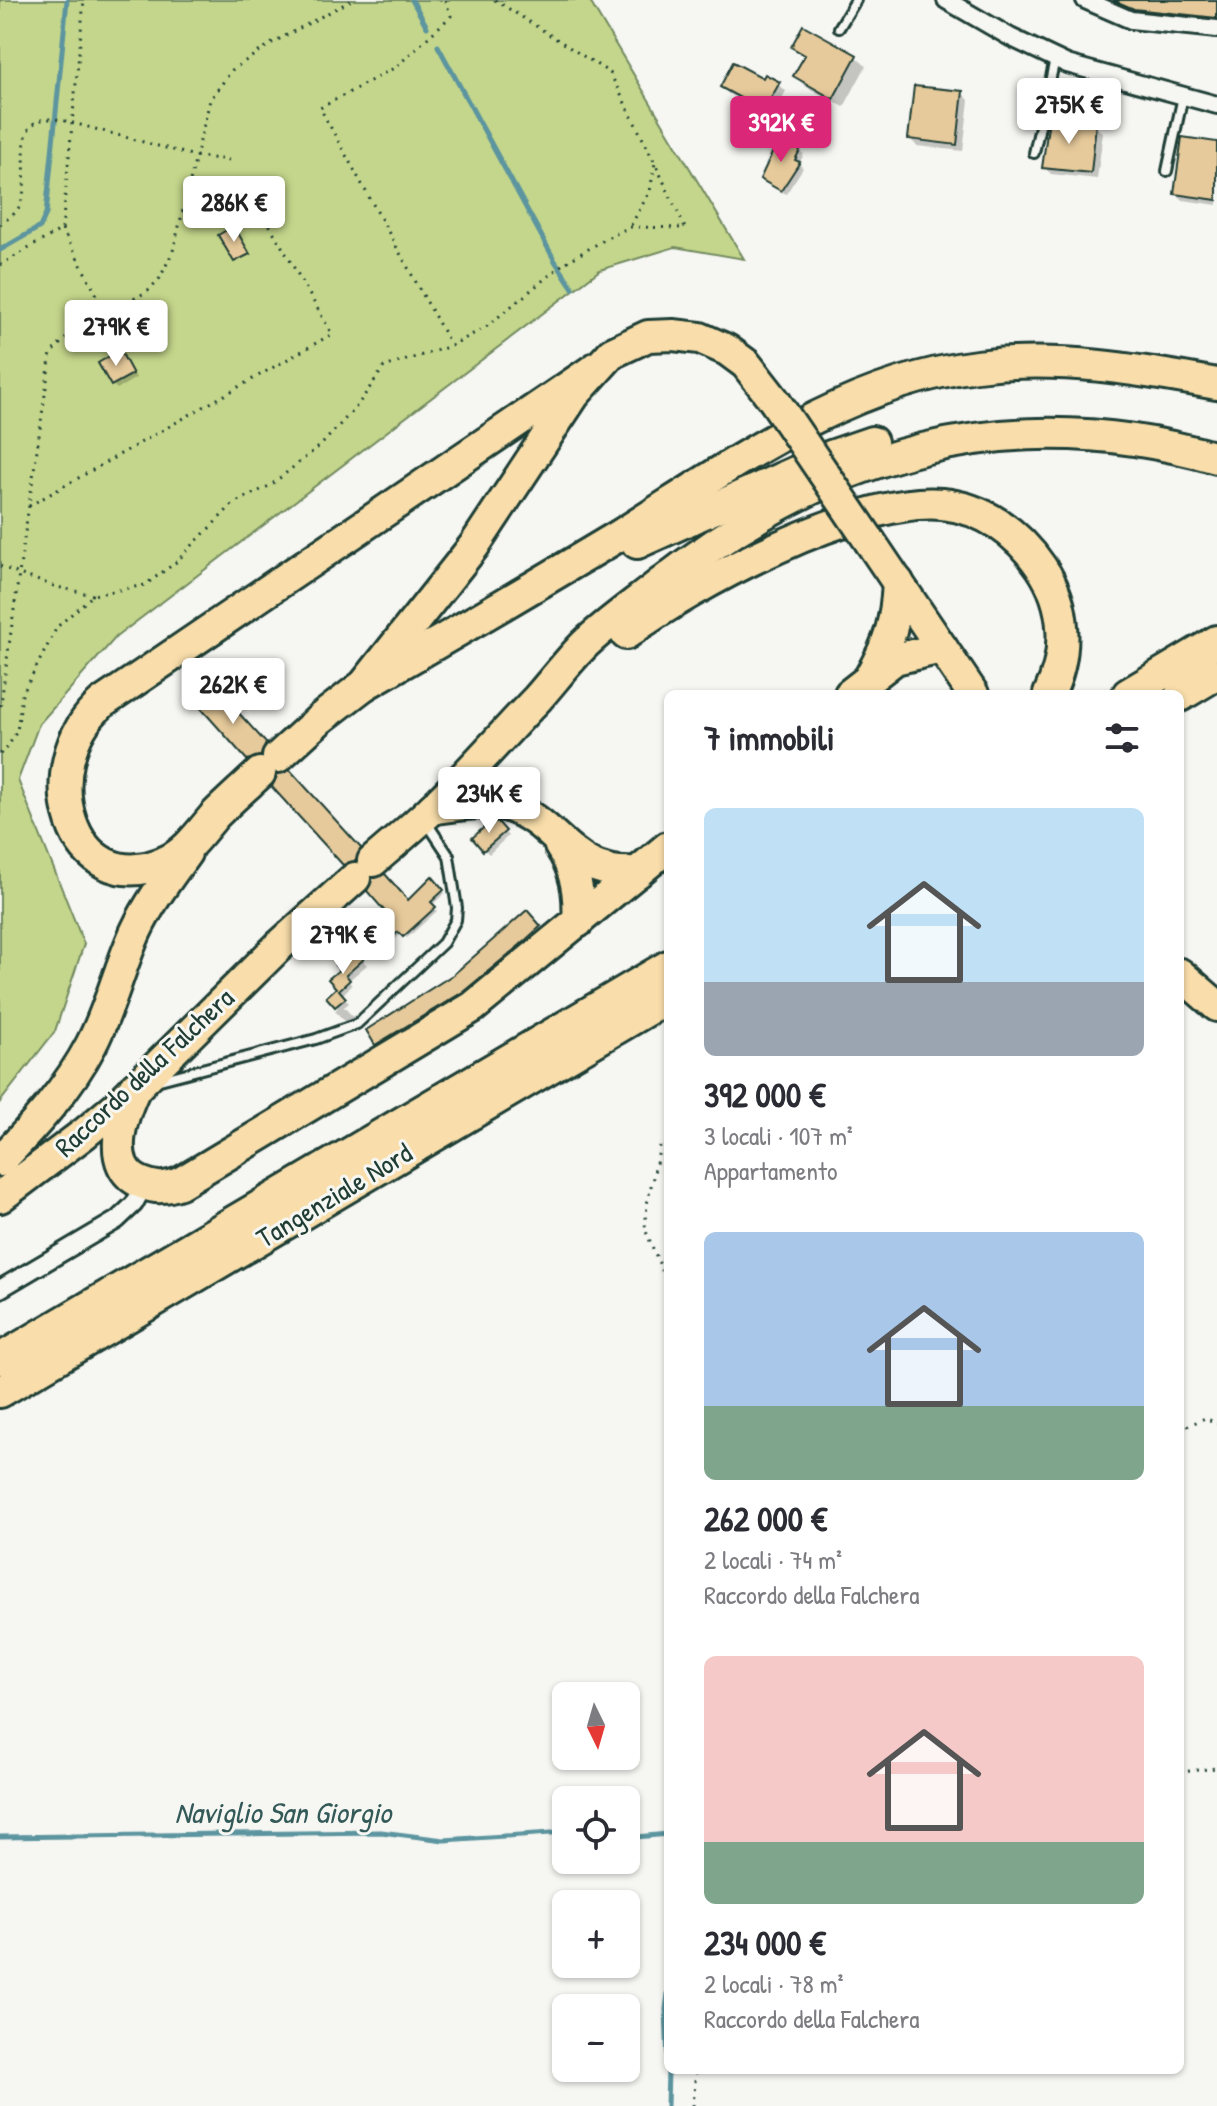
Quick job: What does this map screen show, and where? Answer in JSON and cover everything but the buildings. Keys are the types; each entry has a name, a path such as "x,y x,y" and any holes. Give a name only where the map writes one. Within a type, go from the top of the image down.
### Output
{"highway":[{"path":"364,685 474,546 574,395 612,353 638,339 659,335 688,336 715,343 736,355 757,376 958,672"},
{"path":"599,366 102,703 83,723 68,757 65,789 78,836 93,856 118,868 149,868 174,858 269,765 321,718 364,685 525,592 781,436 847,403 911,380 975,366 1029,361 1128,367 1217,384"},
{"path":"525,592 831,456 930,427 991,418 1066,415 1136,422 1217,442"},
{"path":"548,687 586,644 689,561 767,511 849,471 938,445 1028,433 1116,437 1217,458"},
{"path":"548,687 674,601 761,556 879,510 942,504 968,509 994,520 1014,534 1044,571 1062,618 1060,666 1051,690"},
{"path":"860,686 893,632 898,582"},
{"path":"1135,690 1217,641"},
{"path":"860,686 916,666 958,672"},
{"path":"1184,694 1217,674"},
{"name":"Raccordo della Falchera","path":"0,1197 85,1133 136,1086 278,947 428,812 548,687"},
{"path":"428,812 494,803 509,807 522,812 582,860 600,870 618,874 638,872"},
{"name":"Raccordo della Falchera","path":"0,1161 25,1136 75,1073 107,1011 136,932 152,901 198,835"},
{"path":"555,838 571,863 577,882 578,922"},
{"path":"136,1086 125,1109 119,1152 125,1172 145,1184 161,1188 180,1183 473,1007 664,850"},
{"name":"Tangenziale Nord","path":"0,1359 664,968"},
{"path":"1184,977 1217,1006"},
{"name":"Tangenziale Nord","path":"0,1392 664,1000"}],"street":[{"path":"946,0 1055,59 1115,79 1217,105"},
{"path":"1085,0 1131,20 1217,29"},
{"path":"0,1289 117,1220 134,1204 145,1184"}],"lane":[{"path":"839,28 856,0"},
{"path":"1034,153 1055,59"},
{"path":"1167,171 1183,96"},
{"path":"136,1086 316,1039 357,1024 411,974 450,934 456,920 449,856 428,812"}],"path":[{"path":"84,0 62,229 126,343"},
{"path":"0,710 51,353 69,335 148,291 160,278 173,251 210,100 232,70 272,43 352,0"},
{"path":"445,0 451,16 396,67 320,108 451,346"},
{"path":"0,566 93,595 145,585 175,563 234,503 271,485 322,444 357,406 384,367 451,346 486,327 563,264 630,227 685,228 610,73 495,0"},
{"path":"0,224 19,209 25,186 24,137 32,124 42,118 62,120 195,156 229,160"},
{"path":"630,227 650,191 655,163"},
{"path":"29,506 332,334 261,210"},
{"path":"0,265 62,229"},
{"path":"0,754 17,731 22,695 57,627 93,595"},
{"path":"660,1146 647,1204 645,1229 664,1275"},
{"path":"1184,1427 1205,1418 1217,1423"},
{"path":"1184,1772 1217,1768"},
{"path":"693,2106 696,2074"}],"green space":[{"path":"0,0 589,0 744,259 675,247 600,270 116,637 39,724 18,780 84,944 55,1031 0,1102"}],"waterway":[{"path":"0,250 40,227 46,214 67,0"},
{"path":"412,0 427,27"},
{"path":"438,46 555,261 573,288"},
{"name":"Naviglio San Giorgio","path":"0,1837 381,1832 444,1840 552,1833"},
{"name":"Naviglio San Giorgio","path":"640,1837 664,1834"},
{"name":"Naviglio San Giorgio","path":"667,2106 668,2074"}]}
